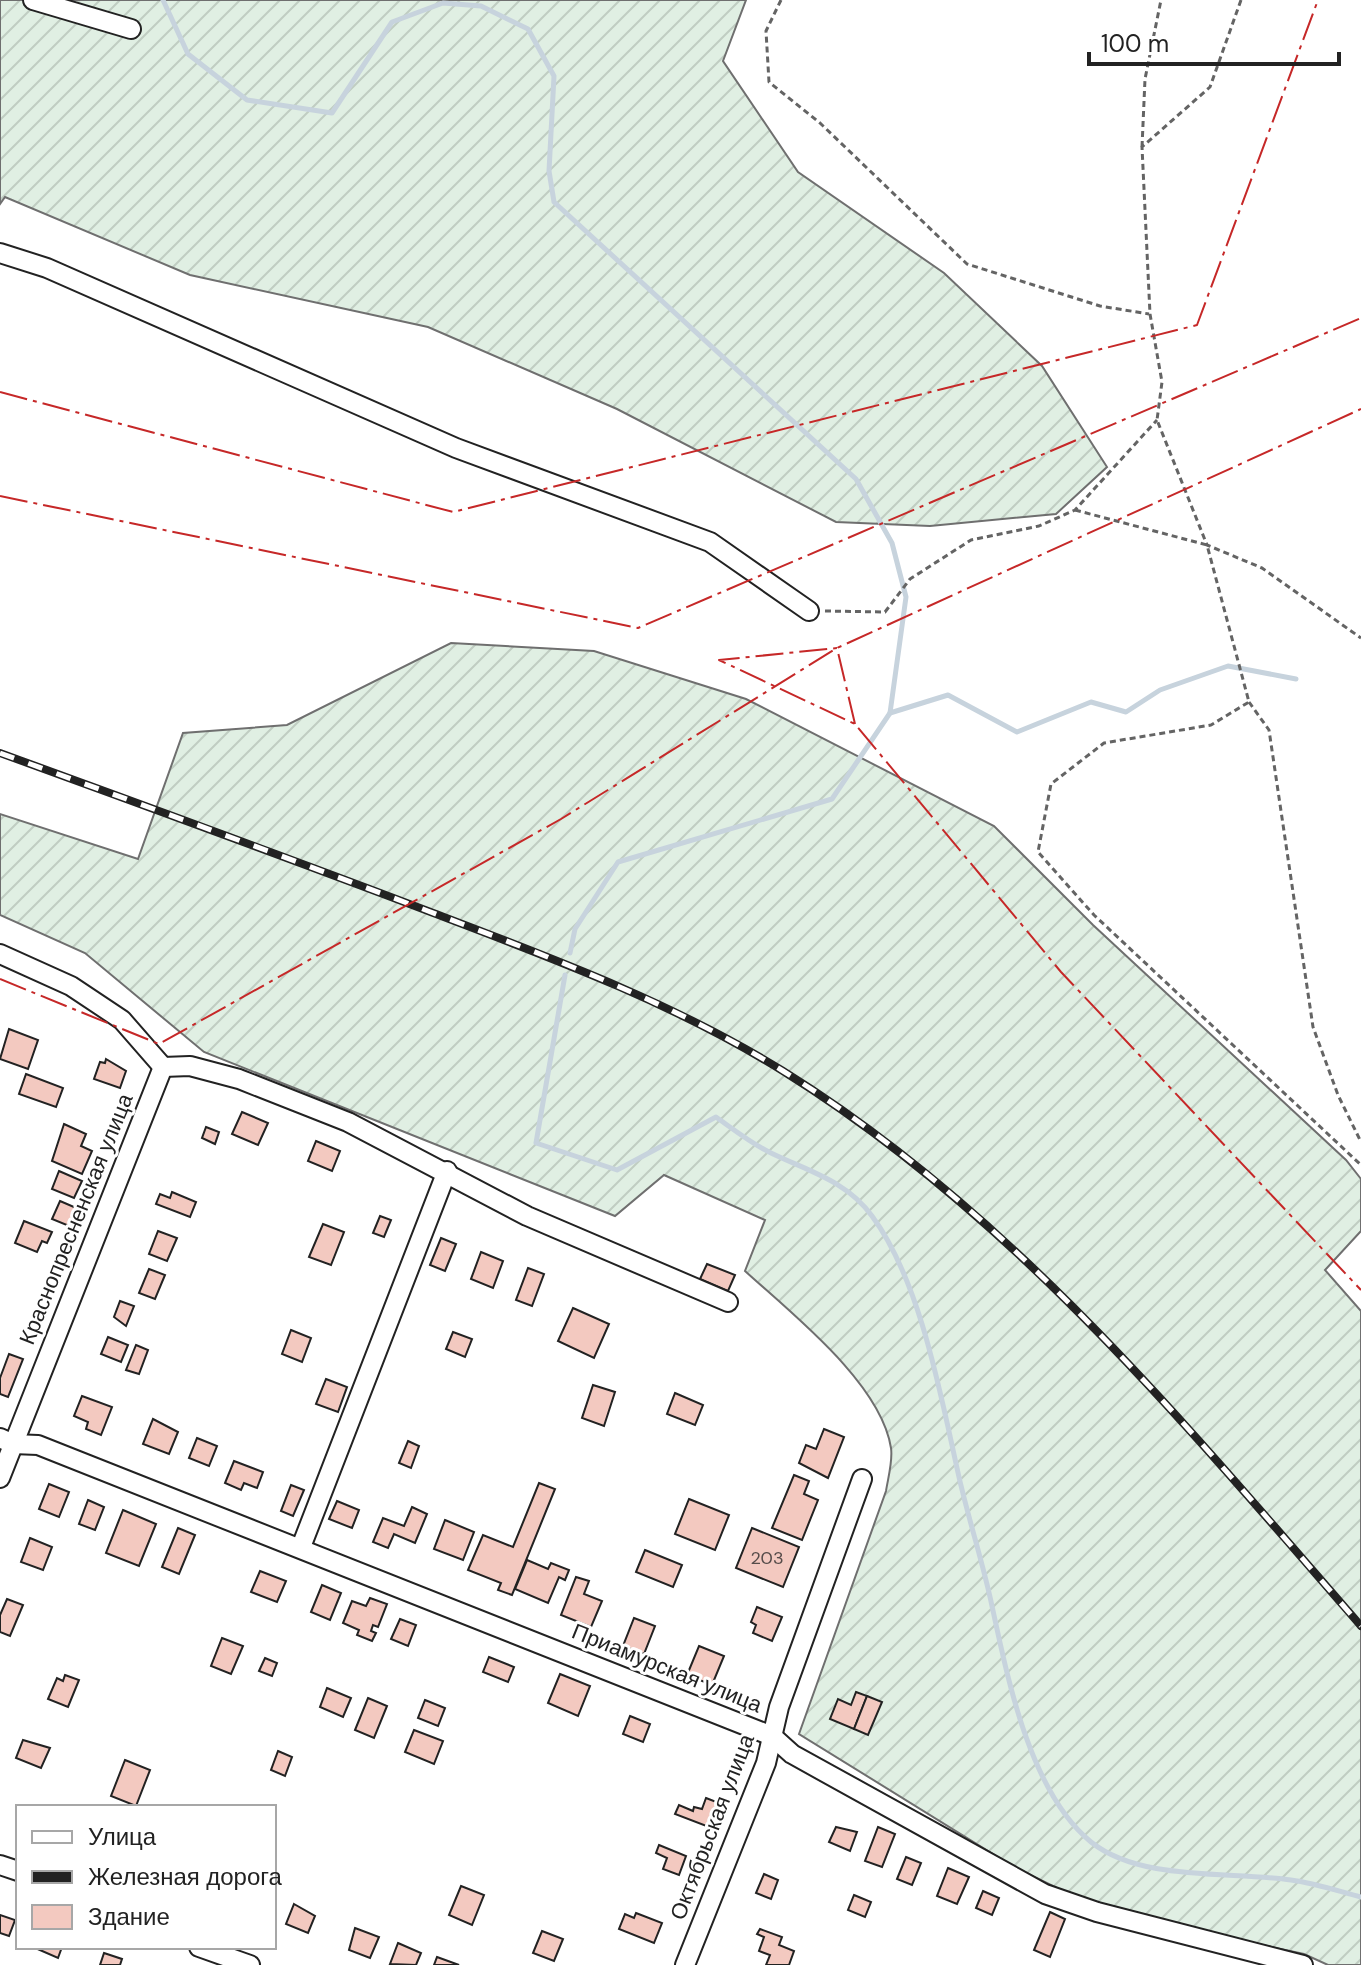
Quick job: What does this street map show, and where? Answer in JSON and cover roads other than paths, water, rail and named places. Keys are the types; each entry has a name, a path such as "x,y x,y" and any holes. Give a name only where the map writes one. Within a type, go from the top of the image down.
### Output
{"street":[{"path":"33,0 131,29"},
{"path":"0,253 47,268 456,448 710,542 809,611"},
{"path":"0,954 71,986 122,1020 163,1067 190,1066 239,1079 348,1122 447,1171 527,1216 728,1302"},
{"name":"Краснопресненская улица","path":"0,1478 6,1441 163,1067"},
{"path":"301,1547 447,1171"},
{"name":"Приамурская улица","path":"6,1441 38,1445 772,1736 792,1754 1045,1894 1097,1912 1303,1965"},
{"name":"Октябрьская улица","path":"685,1965 766,1763 779,1707 862,1479"},
{"path":"205,1949 250,1965"}],"waterway":[{"path":"163,0 188,54 247,100 332,113 392,22 443,3 481,6 528,29 554,76 549,171 554,202 856,479 892,543 906,597 890,713 832,799 618,862 575,929 570,953"},
{"path":"890,713 948,695 1017,732 1091,702 1126,712 1160,690 1228,666 1296,679"},
{"path":"565,975 536,1143 617,1170 716,1117 764,1149 839,1185 862,1204 889,1243 904,1273 927,1341 1014,1700 1037,1765 1070,1821 1091,1842 1111,1855 1135,1864 1187,1873 1291,1880 1361,1897"}],"railway":[{"path":"0,753 564,964 698,1023 783,1071 867,1128 946,1190 1021,1256 1161,1399 1361,1626"}]}
